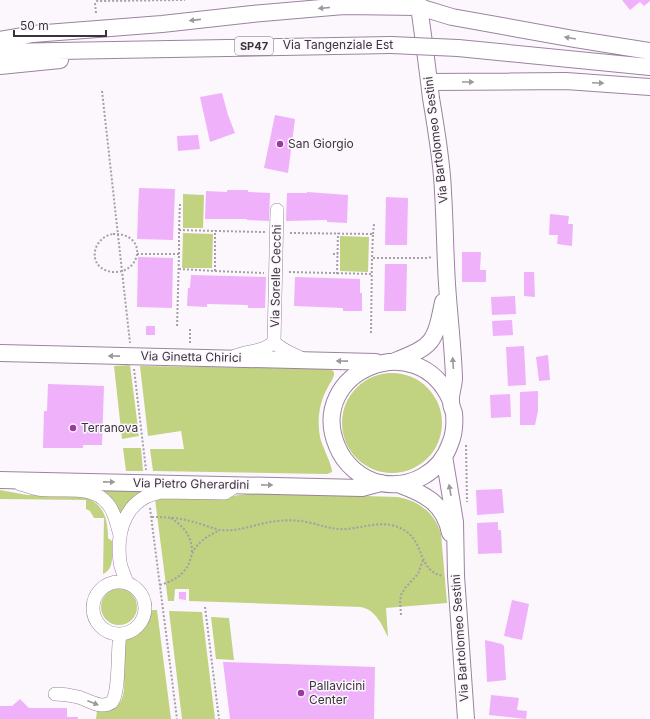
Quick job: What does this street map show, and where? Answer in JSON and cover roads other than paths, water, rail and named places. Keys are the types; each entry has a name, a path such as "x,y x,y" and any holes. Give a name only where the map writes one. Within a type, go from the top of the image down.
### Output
{"main road":[{"path":"0,40 34,34 162,24 252,14 337,7 419,4 452,17 650,51"},
{"name":"Via Bartolomeo Sestini","path":"419,4 442,177 446,281"},
{"path":"424,39 429,29 438,22 452,17"},
{"name":"Via Tangenziale Est","path":"0,52 391,45 458,48 650,67"},
{"path":"0,66 73,59 116,49"},
{"path":"429,82 566,82 650,86"},
{"path":"388,362 416,366 429,373 440,383 454,412 454,430 450,446 436,467 424,476 412,481 398,484 381,483 362,475 346,462 336,443 332,426 334,405 344,386 359,372 368,367 418,352 427,346 432,340 438,327 446,281"},
{"path":"446,281 454,380 450,401"},
{"name":"Via Ginetta Chirici","path":"0,353 388,362"},
{"path":"444,456 455,522 455,556"},
{"name":"Via Pietro Gherardini","path":"4,480 148,489 237,485 362,488 381,483"},
{"path":"398,484 424,495 434,502 439,508 449,526 455,556"},
{"name":"Via Bartolomeo Sestini","path":"455,556 466,719"}],"street":[{"name":"Via Sorelle Cecchi","path":"274,342 277,210"},
{"path":"232,358 245,352 262,350 274,342 281,349 305,360"},
{"path":"4,480 38,489 78,490 88,491 95,494 108,504 120,535"},
{"path":"120,582 120,535 125,518 130,509 139,501 148,489"},
{"path":"120,582 136,588 140,592 144,602 145,612 141,622 134,629 120,634 109,632 100,626 93,612 93,602 97,593 103,587 120,582"},
{"path":"55,694 67,694 101,706 105,706 112,702 116,691 118,645 120,634"}],"place":[{"name":"San Giorgio","path":"280,144"},
{"name":"Terranova","path":"73,428"},
{"name":"Pallavicini Center","path":"301,693"}]}
